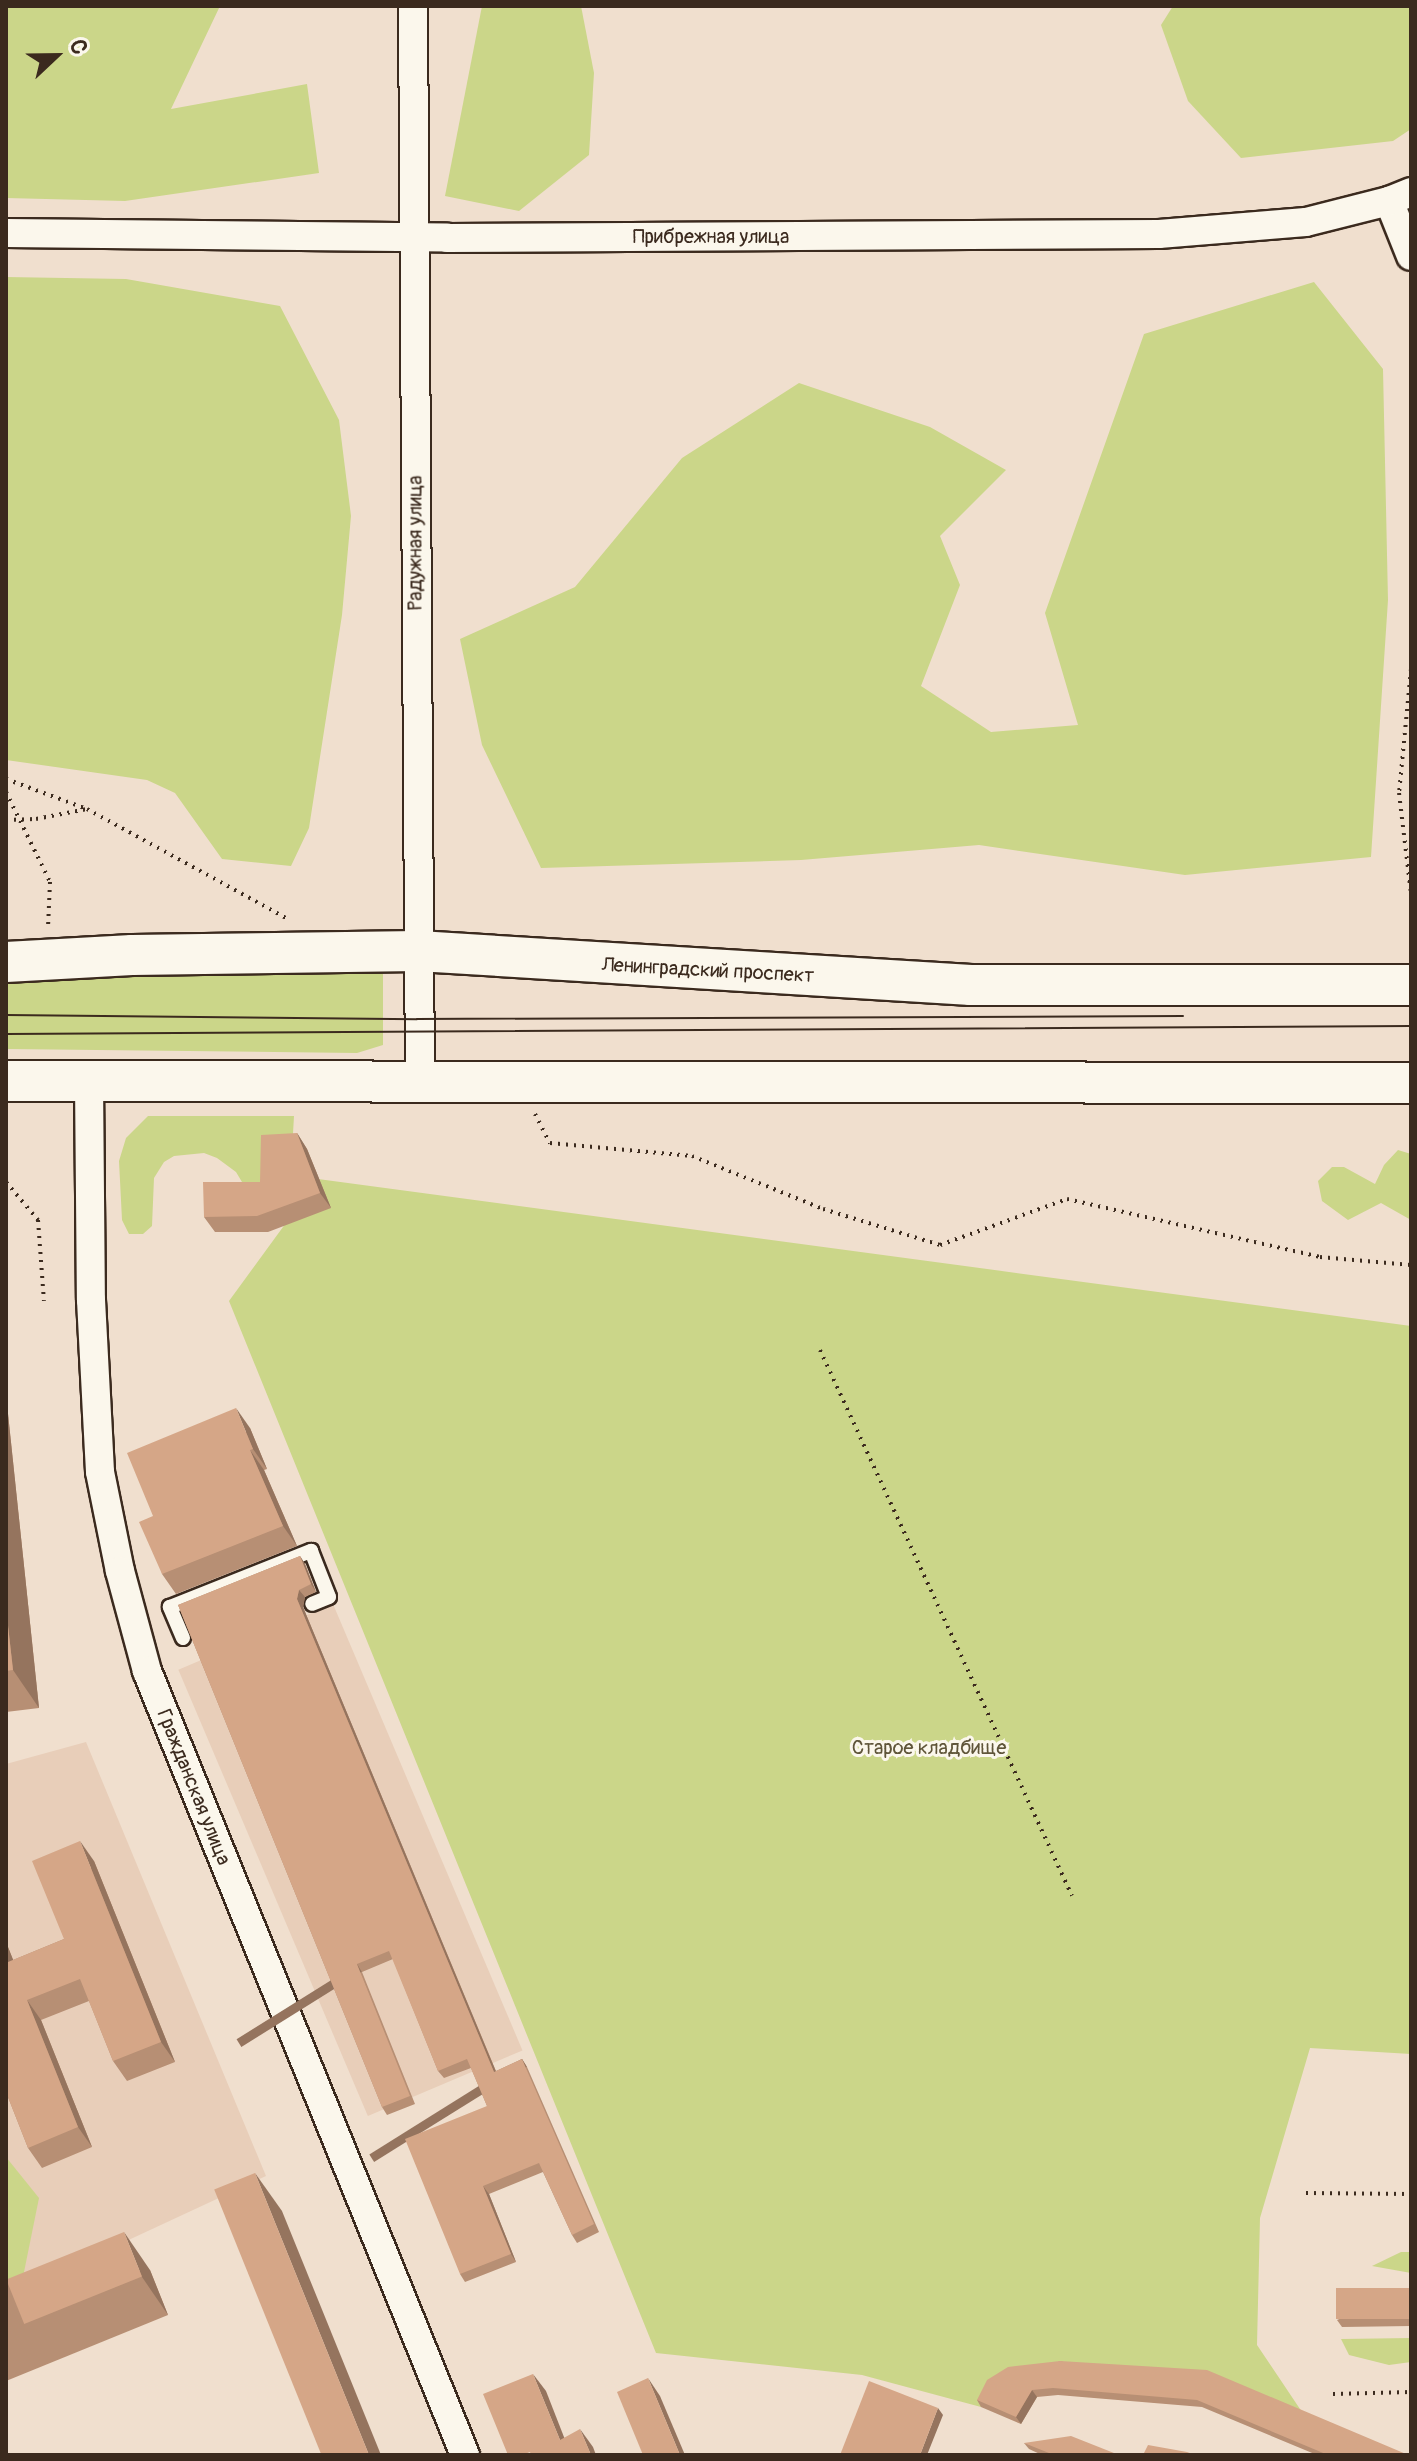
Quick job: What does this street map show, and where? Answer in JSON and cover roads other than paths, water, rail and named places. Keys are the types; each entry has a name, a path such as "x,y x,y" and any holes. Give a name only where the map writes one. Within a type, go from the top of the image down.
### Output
{"main road":[{"name":"Ленинградский проспект","path":"6,962 132,955 418,951 971,985 1411,985"},
{"path":"6,1081 1411,1083"}],"street":[{"name":"Радужная улица","path":"413,6 420,1080"},
{"name":"Прибрежная улица","path":"6,233 414,235 463,238 1159,234 1306,222 1400,197"},
{"path":"1400,197 1411,256"},
{"name":"Гражданская улица","path":"89,1081 91,1300 100,1472 120,1571 147,1671 465,2455"}],"lane":[{"path":"183,1638 170,1607 311,1551 329,1597 312,1604"}],"tram line":[{"path":"6,1015 417,1019 1183,1016"},
{"path":"6,1034 1411,1026"}],"park label":[{"name":"Старое кладбище","path":"929,1747"}]}
